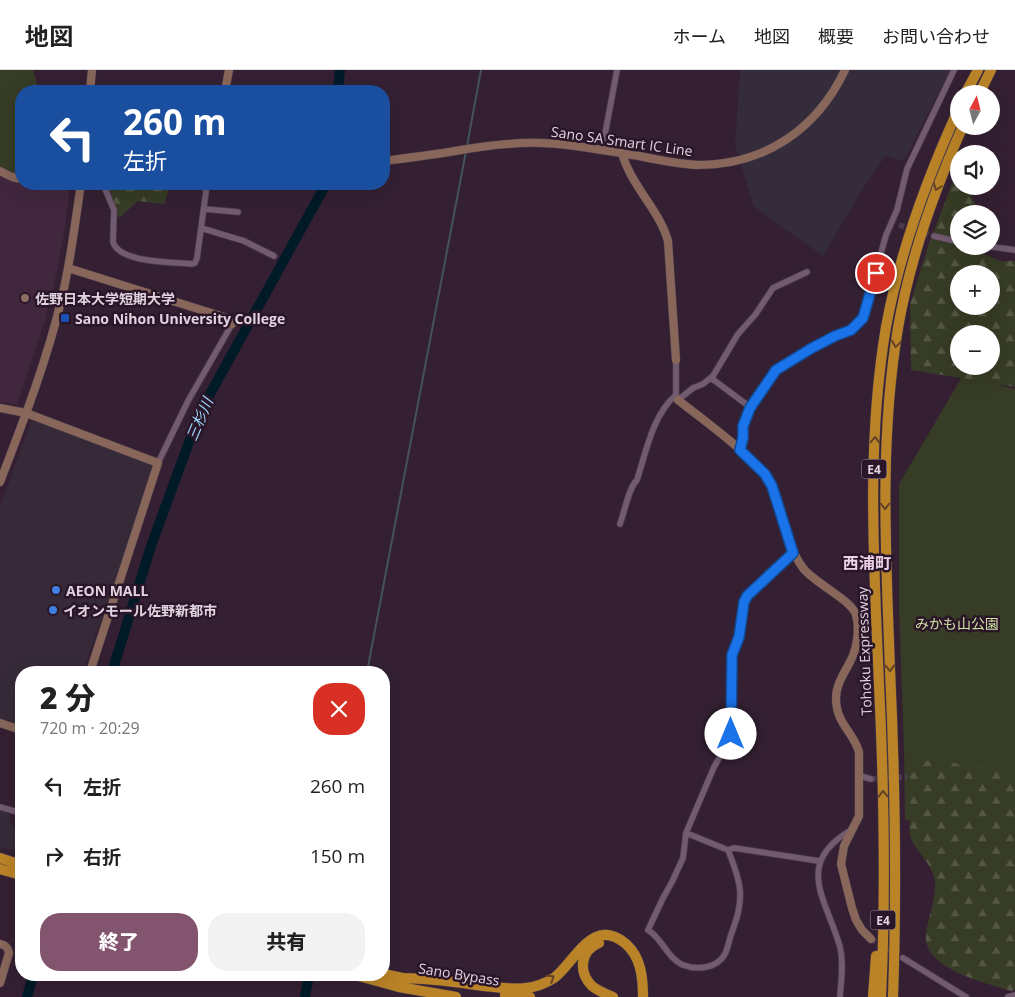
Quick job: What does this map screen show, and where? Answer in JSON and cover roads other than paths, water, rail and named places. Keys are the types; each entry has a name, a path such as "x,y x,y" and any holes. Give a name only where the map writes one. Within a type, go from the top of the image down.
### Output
{"highway":[{"path":"970,85 978,70"},
{"path":"984,85 991,70"},
{"name":"Tohoku Expressway","path":"881,997 884,843 873,512 875,434 881,364 893,295 909,233 932,168 950,128"},
{"name":"Tohoku Expressway","path":"893,997 896,814 885,512 889,402 898,328 911,268 933,200 959,135"},
{"path":"873,997 878,897 884,843"},
{"path":"0,858 15,863"},
{"path":"0,869 15,873"},
{"path":"401,978 428,978 514,989 533,987 554,978 586,943 598,937 610,936 623,941 633,952 641,974 640,996"},
{"path":"613,997 596,989 584,973 583,968 585,956 592,946 604,942 615,944 628,955 636,974 640,996"},
{"name":"Sano Bypass","path":"390,975 436,985 530,997"},
{"name":"Sano Bypass","path":"376,981 398,987 456,997"}],"street":[{"path":"91,85 92,70"},
{"path":"226,85 229,70"},
{"path":"602,150 617,70"},
{"name":"Sano SA Smart IC Line","path":"390,160 458,150 538,143 602,150 669,162 698,165 725,163 755,155 787,140 814,117 836,90 845,70"},
{"path":"740,450 743,426 750,408 776,370 812,348 851,330 863,318 886,234 892,222 907,169 954,70"},
{"path":"622,153 632,177 665,228 668,240 677,398 740,450 765,474 772,486 793,553 804,569 844,601 856,614 858,626 855,646 852,658 840,680 836,699 841,722 856,743 859,752 860,776 859,816 850,830 842,854 843,872 856,920 871,939"},
{"path":"0,171 15,178"},
{"path":"0,482 51,339 68,268 80,190"},
{"path":"106,190 114,210 114,248 134,258 192,264 195,263 197,258 207,190"},
{"path":"204,209 238,212"},
{"path":"892,222 899,225"},
{"path":"201,228 244,241 274,256"},
{"path":"934,236 950,240"},
{"path":"1000,248 1015,250"},
{"path":"68,268 227,318 232,324 188,401 158,463 92,666"},
{"path":"620,524 631,485 637,480 659,415 669,401 711,378 738,334 755,315 773,288 807,272"},
{"path":"711,378 750,408"},
{"path":"0,408 26,413 158,463"},
{"path":"728,850 738,880 740,906 724,955 714,964 703,968 683,965 673,958 654,933 648,930 683,858 686,833 714,766 729,741 731,734 732,655 739,637 744,602 747,596 793,553"},
{"path":"0,723 15,728"},
{"path":"860,776 871,779"},
{"path":"0,808 15,812"},
{"path":"840,997 842,964 840,949 821,897 817,871 819,861 831,845 850,830"},
{"path":"686,833 728,850 734,848 819,861"},
{"path":"0,944 5,945 8,953 0,983"},
{"path":"903,958 966,997"},
{"path":"1008,997 1015,995"}],"waterway":[{"name":"三杉川","path":"339,85 340,70"},
{"path":"467,146 481,70"},
{"path":"368,666 466,151"},
{"name":"三杉川","path":"114,666 151,546 200,412 323,190"},
{"name":"三杉川","path":"27,997 31,981"},
{"path":"305,997 308,981"}],"tunnel":[{"path":"899,225 934,236"},
{"path":"871,779 907,777"},
{"path":"871,939 895,954"}],"place":[{"name":"佐野日本大学短期大学","path":"25,298"},
{"name":"Sano Nihon University College","path":"65,318"},
{"name":"AEON MALL","path":"56,590"},
{"name":"イオンモール佐野新都市","path":"53,610"}],"district":[{"name":"西浦町","path":"867,563"}],"park label":[{"name":"みかも山公園","path":"957,623"}]}
